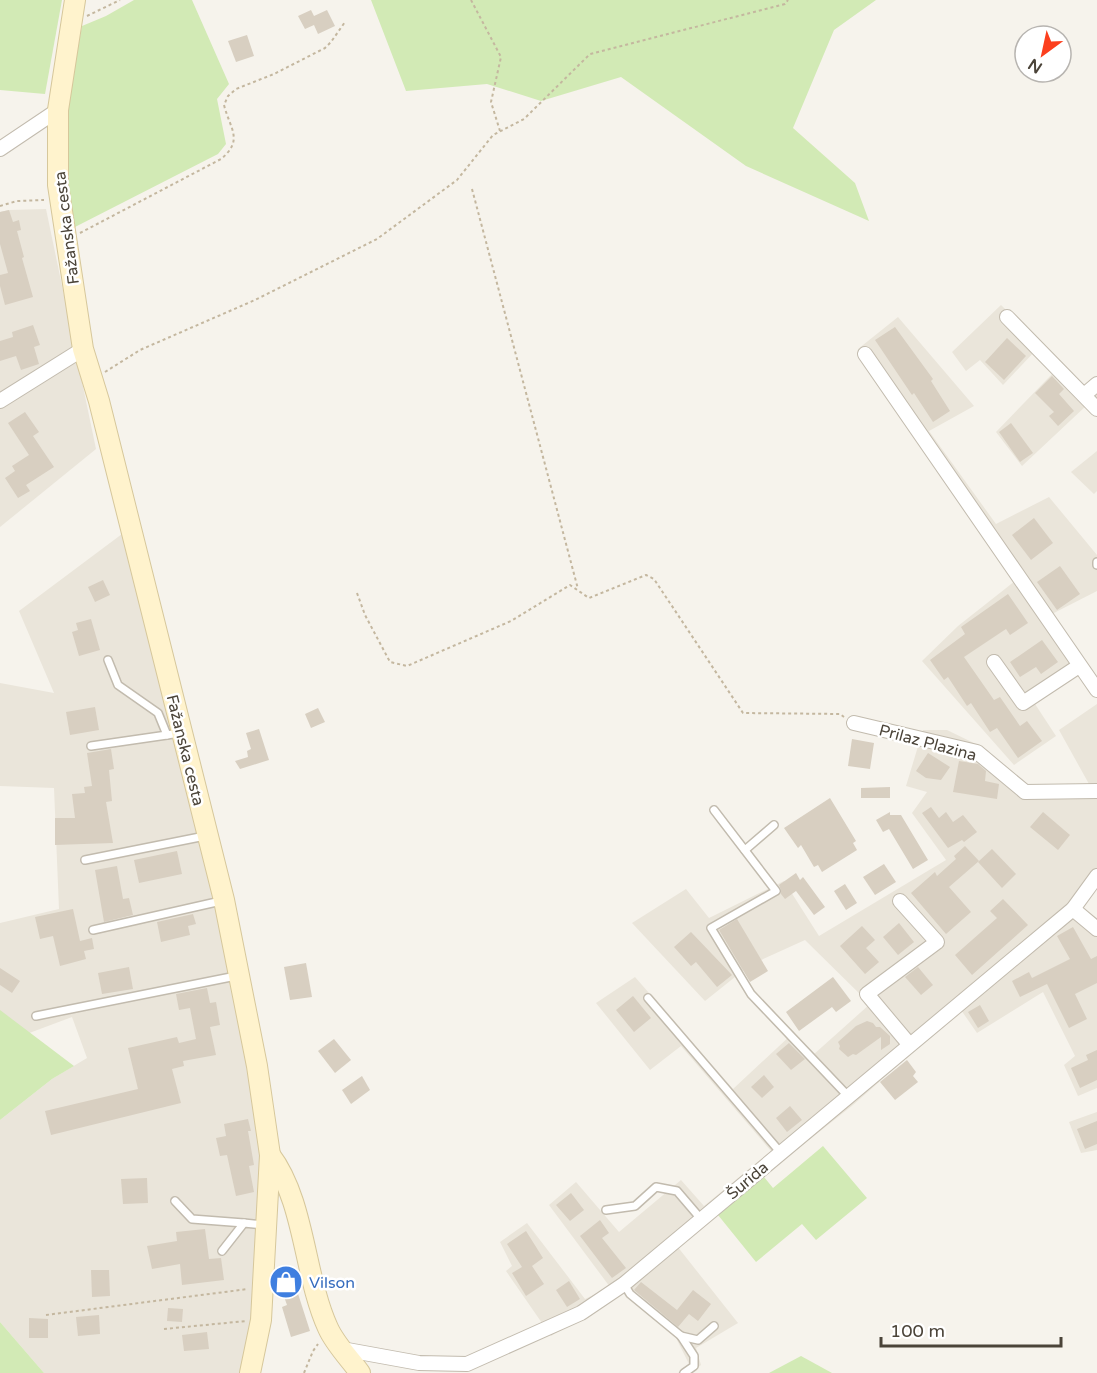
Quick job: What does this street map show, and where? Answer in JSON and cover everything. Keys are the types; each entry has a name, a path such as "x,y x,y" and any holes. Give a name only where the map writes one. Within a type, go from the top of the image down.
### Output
{"main road":[{"name":"Fažanska cesta","path":"73,10 58,110 58,145 60,200 83,349 93,380 175,734 207,835 224,900 257,1066 270,1155 261,1320 250,1373"},
{"name":"Fažanska cesta","path":"270,1155 284,1179 294,1209 328,1330 360,1373"}],"street":[{"path":"0,149 58,110"},
{"path":"1007,316 1097,409"},
{"path":"0,401 83,349"},
{"path":"865,354 1097,690"},
{"path":"1084,395 1097,384"},
{"path":"994,662 1023,703 1079,666"},
{"name":"Prilaz Plazina","path":"854,723 977,752 1025,792 1097,791"},
{"name":"Šurida","path":"342,1349 419,1364 467,1364 581,1313 624,1284 1073,909 1097,876"},
{"path":"900,901 937,942 867,994 909,1044"},
{"path":"1073,909 1097,929"}],"lane":[{"path":"108,660 118,685 158,713 175,734"},
{"path":"91,746 175,734"},
{"path":"714,810 776,891 711,928 751,994 848,1096"},
{"path":"746,850 774,825"},
{"path":"86,860 207,835"},
{"path":"93,930 224,900"},
{"path":"36,1016 239,975"},
{"path":"648,998 781,1153"},
{"path":"606,1210 635,1206 656,1187 677,1191 701,1219"},
{"path":"175,1201 192,1219 266,1225"},
{"path":"222,1251 244,1223"},
{"path":"624,1284 630,1294 681,1336 694,1356 694,1366 684,1373"},
{"path":"681,1336 699,1340 714,1326"}],"path":[{"path":"73,10 88,15 120,0"},
{"path":"471,0 501,57 491,102 500,131"},
{"path":"93,380 140,351 255,300 377,239 457,180 493,135 524,119 590,54 775,7 785,4 788,0"},
{"path":"66,237 86,231 147,196 220,159 229,152 234,143 234,133 224,105 228,96 236,89 274,74 325,48 345,22"},
{"path":"472,189 578,591"},
{"path":"0,206 17,201 60,200"},
{"path":"357,593 364,615 390,662 408,666 511,621 570,585 589,598 646,575 654,579 743,713 840,714 854,723"},
{"path":"46,1315 263,1287"},
{"path":"164,1329 261,1320"},
{"path":"304,1373 313,1350 328,1330"}],"shaded area":[{"path":"46,209 96,449 0,527 0,212"},
{"path":"1001,305 1083,386 1097,376 1097,415 1087,405 1022,466 996,432 1055,371 1036,350 1003,385 980,360 966,371 952,352"},
{"path":"898,317 974,406 929,431 996,524 1049,497 1097,555 1097,591 1050,615 1085,667 1035,704 1056,736 1014,765 922,661 958,626 1015,581 858,349"},
{"path":"1097,451 1097,491 1094,494 1071,472"},
{"path":"122,534 234,981 266,1156 257,1313 245,1373 44,1373 0,1322 0,1120 52,1079 87,1058 72,1017 0,1044 0,923 59,909 54,788 0,786 0,683 54,693 19,611"},
{"path":"1097,704 1097,884 1079,908 1097,918 1097,1088 1078,1096 1064,1065 1075,1056 1043,992 977,1033 961,1010 853,1105 677,1246 738,1323 696,1348 701,1365 691,1373 678,1373 689,1364 676,1338 623,1293 551,1336 506,1271 512,1266 500,1242 527,1223 585,1299 610,1287 549,1205 576,1182 619,1232 681,1180 704,1206 771,1151 681,1046 650,1070 596,1003 635,977 733,1089 792,1034 813,1055 870,1004 805,940 750,965 705,1001 632,923 686,889 709,918 784,881 819,936 946,860 912,813 927,792 906,786 923,730 947,730 982,747 1025,784 1089,784 1059,730"},
{"path":"1097,1112 1097,1150 1081,1153 1069,1122"}],"green space":[{"path":"0,0 62,0 45,94 0,90"},
{"path":"134,0 192,0 229,84 217,99 226,144 218,154 75,227 68,184 67,107 82,26"},
{"path":"371,0 876,0 834,30 793,128 855,183 869,221 746,166 621,77 541,101 487,84 406,91"},
{"path":"0,1010 74,1066 52,1079 0,1120"},
{"path":"823,1146 867,1198 816,1240 802,1224 756,1262 718,1215 764,1177 773,1188"},
{"path":"0,1322 44,1373 0,1373"},
{"path":"801,1356 832,1373 769,1373"}],"building":[{"path":"311,10 314,16 327,10 335,26 318,34 314,25 305,29 298,16"},
{"path":"247,35 254,56 236,62 228,41"},
{"path":"9,210 13,222 19,220 21,230 17,231 33,297 5,305 0,286 0,275 8,273 0,244 0,212"},
{"path":"33,325 40,345 34,347 39,364 21,370 16,356 0,361 0,341 13,337 12,332"},
{"path":"895,327 933,379 931,381 950,411 933,422 875,340"},
{"path":"1007,338 1026,356 1004,380 985,362"},
{"path":"1052,376 1064,389 1059,394 1074,411 1058,426 1049,416 1054,412 1035,393"},
{"path":"25,412 39,432 33,436 54,467 26,485 30,491 18,498 5,478 15,471 12,466 29,455 8,423"},
{"path":"1011,423 1033,453 1020,462 999,432"},
{"path":"1034,518 1053,543 1031,560 1012,535"},
{"path":"1060,566 1080,594 1057,610 1037,582"},
{"path":"103,580 110,595 95,602 88,587"},
{"path":"1008,594 1028,623 1010,635 1006,629 964,657 994,700 1000,697 1020,726 1027,721 1042,741 1018,758 997,728 990,732 971,703 967,706 948,677 944,680 930,660 965,634 961,627"},
{"path":"91,619 100,650 79,656 72,632 78,630 76,623"},
{"path":"1042,640 1058,662 1041,674 1036,667 1020,677 1010,662"},
{"path":"95,707 99,730 70,735 66,712"},
{"path":"318,708 325,722 311,728 305,714"},
{"path":"259,729 269,760 240,769 235,761 248,757 247,751 251,749 246,733"},
{"path":"852,739 874,743 870,769 848,766"},
{"path":"111,749 114,769 109,770 112,801 106,802 113,843 55,845 55,818 75,818 72,794 85,793 84,787 92,786 87,753"},
{"path":"928,753 950,767 941,780 926,778 916,771"},
{"path":"959,761 978,764 986,771 985,781 999,784 997,799 953,792"},
{"path":"890,787 890,798 861,798 861,788"},
{"path":"830,798 856,841 853,843 857,850 822,872 818,865 814,867 801,845 798,848 784,828"},
{"path":"931,807 939,818 946,812 953,822 963,815 977,832 964,842 962,840 948,848 922,813"},
{"path":"890,812 890,815 901,815 928,860 913,869 889,829 883,832 876,820"},
{"path":"1043,812 1070,835 1058,850 1030,827"},
{"path":"965,846 979,861 949,887 971,912 946,934 911,893 935,872 937,876 956,859 954,856"},
{"path":"992,849 1016,874 1002,888 978,862"},
{"path":"177,851 182,874 139,883 134,860"},
{"path":"884,864 896,882 875,895 863,877"},
{"path":"117,866 123,899 129,898 133,915 104,922 95,870"},
{"path":"796,873 800,880 803,877 825,907 814,915 796,891 785,899 781,894 779,885"},
{"path":"845,884 857,903 846,910 834,891"},
{"path":"1003,899 1028,925 972,975 955,955 997,918 990,911"},
{"path":"73,909 80,941 92,938 94,949 84,951 86,959 60,966 53,936 40,939 35,917"},
{"path":"193,914 196,924 188,926 190,935 161,942 157,922"},
{"path":"737,919 768,971 750,982 719,930"},
{"path":"899,923 914,942 898,955 883,937"},
{"path":"862,926 875,940 866,948 879,962 865,974 840,946"},
{"path":"1073,927 1091,959 1097,956 1097,983 1075,994 1087,1019 1069,1028 1047,984 1020,997 1012,981 1029,972 1032,978 1070,959 1057,936"},
{"path":"691,932 732,975 717,987 696,962 691,966 674,947"},
{"path":"306,963 312,997 290,1000 284,967"},
{"path":"129,967 133,989 102,994 98,973"},
{"path":"918,967 933,985 921,995 905,977"},
{"path":"0,968 20,981 12,993 0,985"},
{"path":"833,977 851,1001 836,1012 832,1007 799,1031 786,1012"},
{"path":"207,988 210,1003 216,1002 220,1025 210,1027 216,1055 183,1061 184,1066 172,1069 181,1103 51,1135 45,1111 138,1089 128,1048 177,1037 179,1043 196,1039 190,1008 179,1010 176,994"},
{"path":"633,996 651,1018 634,1032 616,1010"},
{"path":"980,1005 989,1021 978,1028 968,1012"},
{"path":"867,1021 880,1027 890,1036 890,1044 881,1050 881,1037 856,1055 848,1057 839,1049 838,1042 856,1026"},
{"path":"334,1039 351,1060 335,1073 318,1051"},
{"path":"789,1043 805,1059 791,1070 776,1054"},
{"path":"1097,1050 1097,1080 1080,1088 1071,1068 1088,1060 1086,1055"},
{"path":"907,1060 916,1072 913,1076 918,1082 895,1100 880,1082"},
{"path":"764,1075 774,1087 762,1098 751,1087"},
{"path":"362,1076 370,1090 351,1104 342,1090"},
{"path":"790,1106 802,1120 787,1132 776,1118"},
{"path":"248,1119 254,1165 249,1166 254,1192 236,1196 227,1155 220,1156 216,1138 226,1136 224,1124"},
{"path":"1097,1121 1097,1144 1085,1149 1077,1129"},
{"path":"147,1178 148,1203 123,1204 121,1179"},
{"path":"571,1193 584,1210 570,1221 556,1205"},
{"path":"600,1220 609,1233 602,1238 626,1268 612,1278 580,1236"},
{"path":"205,1229 209,1259 221,1258 224,1280 182,1285 180,1264 152,1269 147,1246 177,1241 176,1232"},
{"path":"526,1231 543,1258 532,1266 544,1284 526,1296 512,1273 522,1267 507,1244"},
{"path":"91,1270 109,1270 110,1296 92,1297"},
{"path":"292,1275 310,1331 291,1337 282,1307 287,1305 278,1280"},
{"path":"569,1281 580,1299 567,1307 556,1290"},
{"path":"641,1282 677,1310 693,1290 711,1304 698,1321 689,1314 678,1327 634,1290"},
{"path":"168,1308 183,1309 182,1322 167,1321"},
{"path":"99,1315 100,1334 78,1336 76,1317"},
{"path":"29,1318 48,1319 48,1338 29,1338"},
{"path":"207,1332 209,1349 184,1351 182,1335"}],"place":[{"name":"Vilson","path":"286,1282"}]}
